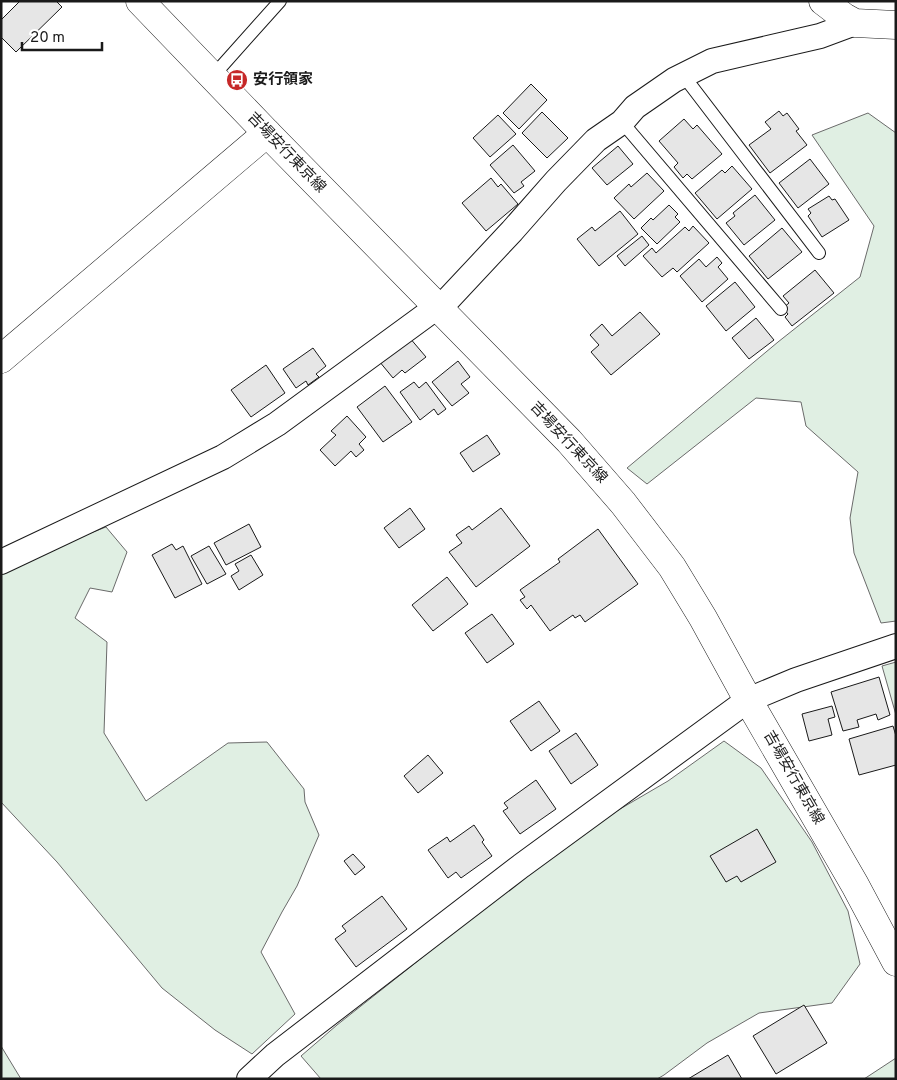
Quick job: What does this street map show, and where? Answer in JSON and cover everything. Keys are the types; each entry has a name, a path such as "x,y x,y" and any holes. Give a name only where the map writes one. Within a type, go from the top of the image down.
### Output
{"main road":[{"name":"吉場安行東京線","path":"140,1 569,441 623,503 672,566 703,618 896,962"},
{"path":"823,1 855,23 896,25"},
{"path":"1,358 267,133"}],"street":[{"path":"1,562 223,457 277,424 438,308 596,140 622,122 635,107 674,80 712,61 820,36 855,23"},
{"path":"249,1079 275,1055 521,866 748,700 796,680 896,646"}],"lane":[{"path":"213,76 280,1"},
{"path":"683,76 819,253"},
{"path":"622,122 781,309"}],"green space":[{"path":"868,113 896,133 896,621 881,623 854,553 850,518 858,472 806,426 801,402 756,398 647,484 627,468 778,342 860,277 874,226 812,135"},
{"path":"106,527 127,552 112,592 90,588 75,618 107,642 104,733 146,801 228,743 267,742 304,789 305,802 319,835 297,886 261,952 295,1014 252,1054 215,1030 162,988 57,862 1,802 1,572 44,551"},
{"path":"896,662 896,715 882,666"},
{"path":"724,741 761,768 812,842 848,911 860,964 832,1003 759,1013 707,1043 657,1079 321,1079 301,1056 500,894 584,830 668,781"},
{"path":"1,1046 21,1079 1,1079"},
{"path":"896,1058 896,1079 864,1079"}],"building":[{"path":"20,1 56,1 62,7 16,52 1,37 1,20"},
{"path":"531,84 547,100 519,129 503,113"},
{"path":"779,111 783,116 787,113 799,129 796,131 807,145 770,173 749,145 771,129 765,122"},
{"path":"542,112 568,138 547,158 522,133"},
{"path":"498,115 516,134 490,157 473,138"},
{"path":"684,119 693,129 697,125 722,154 692,179 687,174 683,178 674,167 678,163 659,141"},
{"path":"513,145 535,171 521,182 524,186 514,193 490,165"},
{"path":"618,146 633,164 607,185 592,168"},
{"path":"810,159 829,184 798,208 779,183"},
{"path":"732,166 752,189 717,219 695,193 722,170 725,173"},
{"path":"647,173 664,191 634,219 614,198 629,184 631,187"},
{"path":"491,178 498,187 501,184 518,204 486,231 462,203"},
{"path":"755,195 775,220 744,245 726,223 735,216 733,213"},
{"path":"829,196 832,200 835,199 849,220 822,237 808,216 811,213 808,209"},
{"path":"669,205 678,214 675,217 680,222 657,244 641,228"},
{"path":"620,211 638,234 599,266 577,239 592,227 595,231"},
{"path":"693,226 709,243 677,272 673,268 662,277 643,256 652,248 656,253 685,227 689,231"},
{"path":"782,228 802,252 768,279 749,256"},
{"path":"642,236 649,245 625,266 617,256"},
{"path":"717,257 722,263 718,267 728,279 702,302 680,276 699,259 706,267"},
{"path":"815,270 834,293 792,326 785,317 788,314 783,308 789,303 783,296"},
{"path":"735,282 755,307 726,331 706,306"},
{"path":"640,312 660,334 611,375 591,352 599,345 590,335 602,324 612,336"},
{"path":"756,318 774,340 749,359 732,338"},
{"path":"409,337 426,357 405,373 402,370 393,378 379,361"},
{"path":"313,348 326,366 316,374 319,377 308,385 306,381 296,388 283,369"},
{"path":"458,361 470,377 461,384 469,393 452,406 432,382"},
{"path":"266,365 285,393 251,417 231,390"},
{"path":"414,382 419,388 426,382 446,409 438,415 434,409 420,420 400,392"},
{"path":"385,386 412,422 383,442 357,407"},
{"path":"347,416 366,437 359,444 364,450 356,457 351,451 335,466 320,450 336,435 331,431"},
{"path":"487,435 500,454 473,472 460,453"},
{"path":"410,508 425,529 399,548 384,528"},
{"path":"501,508 530,546 476,587 449,552 462,543 456,535 469,526 472,530"},
{"path":"249,524 261,547 226,565 214,543"},
{"path":"598,529 638,584 585,622 580,615 575,618 573,615 550,631 531,605 527,609 520,600 525,597 520,590 560,562 558,559"},
{"path":"172,544 176,550 183,546 202,584 175,598 152,555"},
{"path":"209,546 226,574 207,584 191,556"},
{"path":"251,555 263,575 239,590 231,576 239,571 235,564"},
{"path":"447,577 468,604 433,631 412,605"},
{"path":"492,614 514,644 487,663 465,633"},
{"path":"879,677 890,715 878,720 876,714 857,720 859,727 843,731 831,692"},
{"path":"539,701 560,731 531,751 510,721"},
{"path":"832,706 835,717 828,719 832,735 809,741 802,714"},
{"path":"893,726 896,736 896,765 859,775 849,739"},
{"path":"576,733 598,765 571,784 549,751"},
{"path":"428,755 443,773 418,793 404,776"},
{"path":"536,780 556,809 520,834 503,811 508,808 504,803"},
{"path":"474,825 484,840 482,842 492,856 461,878 456,872 448,878 428,850 447,837 450,842"},
{"path":"757,829 776,862 741,882 737,876 726,882 710,856"},
{"path":"353,854 365,867 355,875 344,861"},
{"path":"382,896 407,929 356,967 335,939 346,931 342,926"},
{"path":"804,1005 827,1043 776,1074 753,1036"},
{"path":"728,1055 742,1079 688,1079"}],"place":[{"name":"安行領家","path":"237,80"}]}
